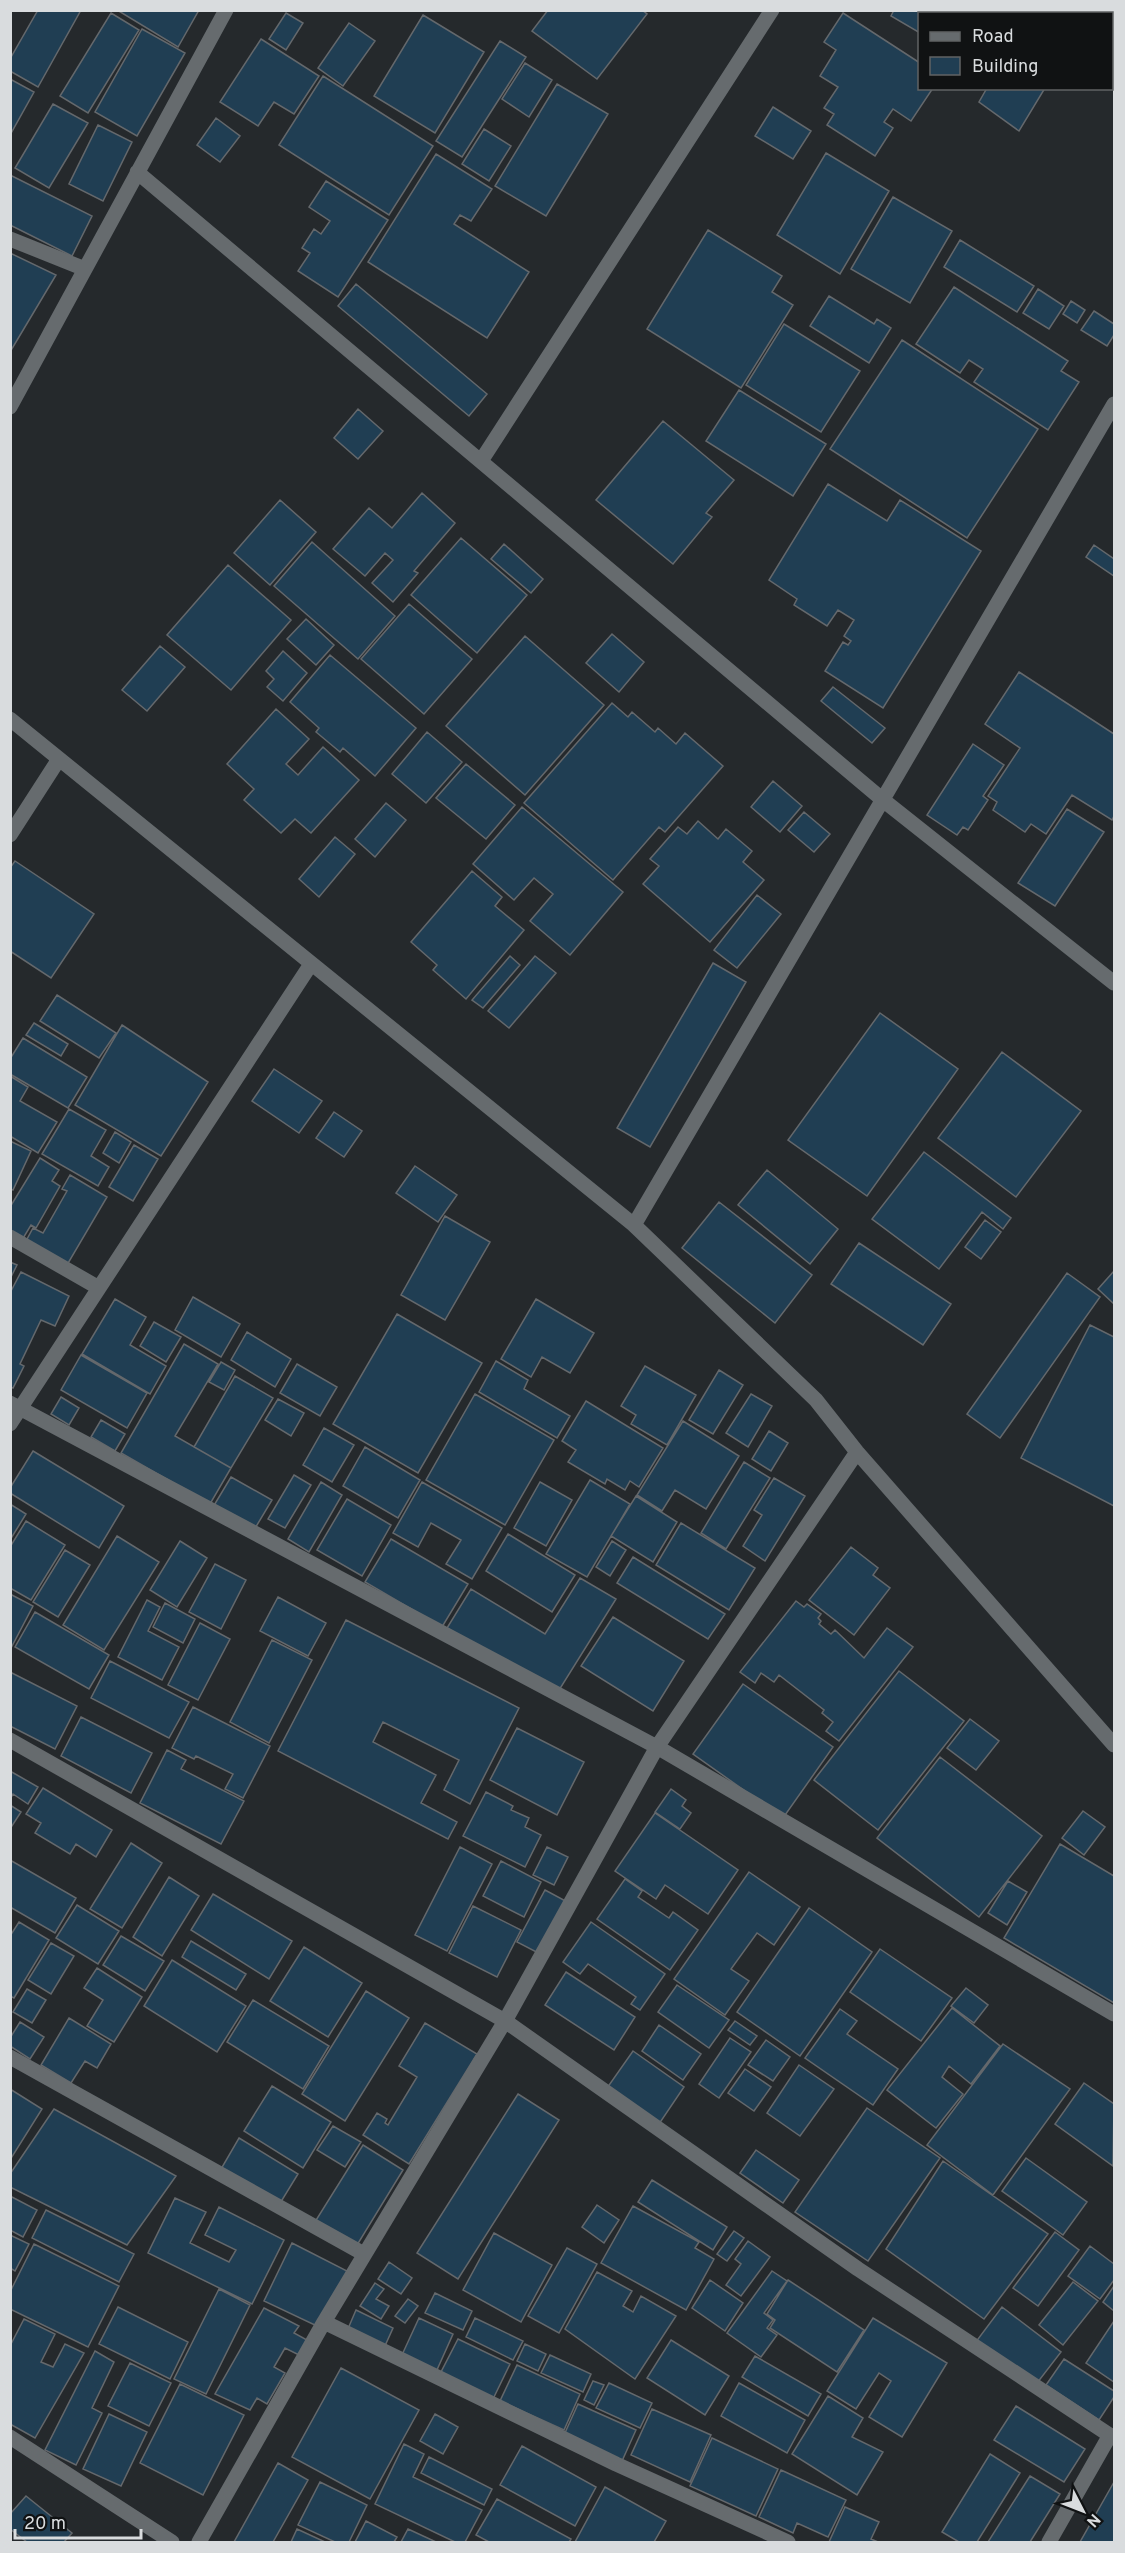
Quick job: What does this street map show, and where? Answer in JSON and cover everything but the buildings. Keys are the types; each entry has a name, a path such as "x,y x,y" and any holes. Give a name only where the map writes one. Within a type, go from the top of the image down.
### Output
{"street":[{"path":"10,406 226,10"},
{"path":"482,461 772,10"},
{"path":"137,172 883,800 1114,983"},
{"path":"10,238 85,269"},
{"path":"634,1225 1114,404"},
{"path":"10,719 634,1225 816,1400 857,1452 1114,1744"},
{"path":"10,835 59,759"},
{"path":"10,1424 15,1405 99,1288 311,964"},
{"path":"10,1237 99,1288"},
{"path":"15,1405 657,1747 1114,2014"},
{"path":"207,2540 324,2322 505,2021 657,1747 857,1452"},
{"path":"10,1740 505,2021 858,2269 1112,2437 1049,2542"},
{"path":"10,2057 364,2254"},
{"path":"324,2322 616,2464 788,2542"},
{"path":"10,2437 172,2542"}]}
